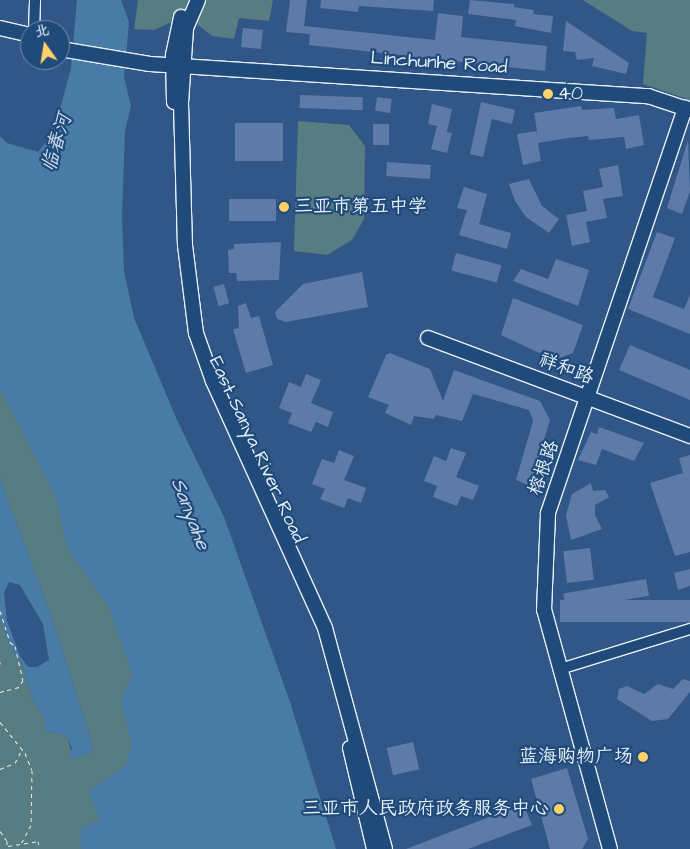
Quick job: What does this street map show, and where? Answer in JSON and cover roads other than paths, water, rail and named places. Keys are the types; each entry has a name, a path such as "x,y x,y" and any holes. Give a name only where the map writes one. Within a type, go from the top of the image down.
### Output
{"main road":[{"path":"176,61 188,0"},
{"path":"182,27 198,0"},
{"path":"0,28 20,33"},
{"path":"0,37 20,42"},
{"path":"70,43 132,57"},
{"path":"70,50 132,57"},
{"name":"Linchunhe Road","path":"132,57 648,96 687,109"},
{"name":"East Sanya River Road","path":"176,61 178,274 188,337 202,378 313,617 374,849"},
{"name":"East Sanya River Road","path":"176,61 188,288 196,333 213,381 325,628 385,849"},
{"name":"榕根路","path":"610,849 544,610 548,513 687,109"},
{"name":"祥和路","path":"428,338 690,436"}],"street":[{"path":"34,20 35,0"},
{"path":"560,669 690,629"}],"water":[{"path":"77,0 121,0 129,22 124,77 131,106 125,131 122,216 124,271 134,318 177,420 224,517 290,702 336,849 82,849 80,843 81,828 100,820 89,792 126,764 132,747 121,699 133,675 108,605 67,548 57,499 0,389 0,136 7,143 38,152 54,132 71,68"},
{"path":"0,479 54,624 93,747 90,753 73,759 69,755 72,748 68,739 61,734 45,732 45,718 33,700 21,661 13,651 0,618","holes":["9,582 20,585 43,624 49,660 37,667 28,667 20,656 7,621 4,593"]}],"place":[{"name":"40","path":"548,94"},
{"name":"三亚市第五中学","path":"284,207"},
{"name":"蓝海购物广场","path":"643,757"},
{"name":"三亚市人民政府政务服务中心","path":"559,809"}],"water label":[{"name":"临春河","path":"57,143"},
{"name":"Sanyahe","path":"190,514"}]}
